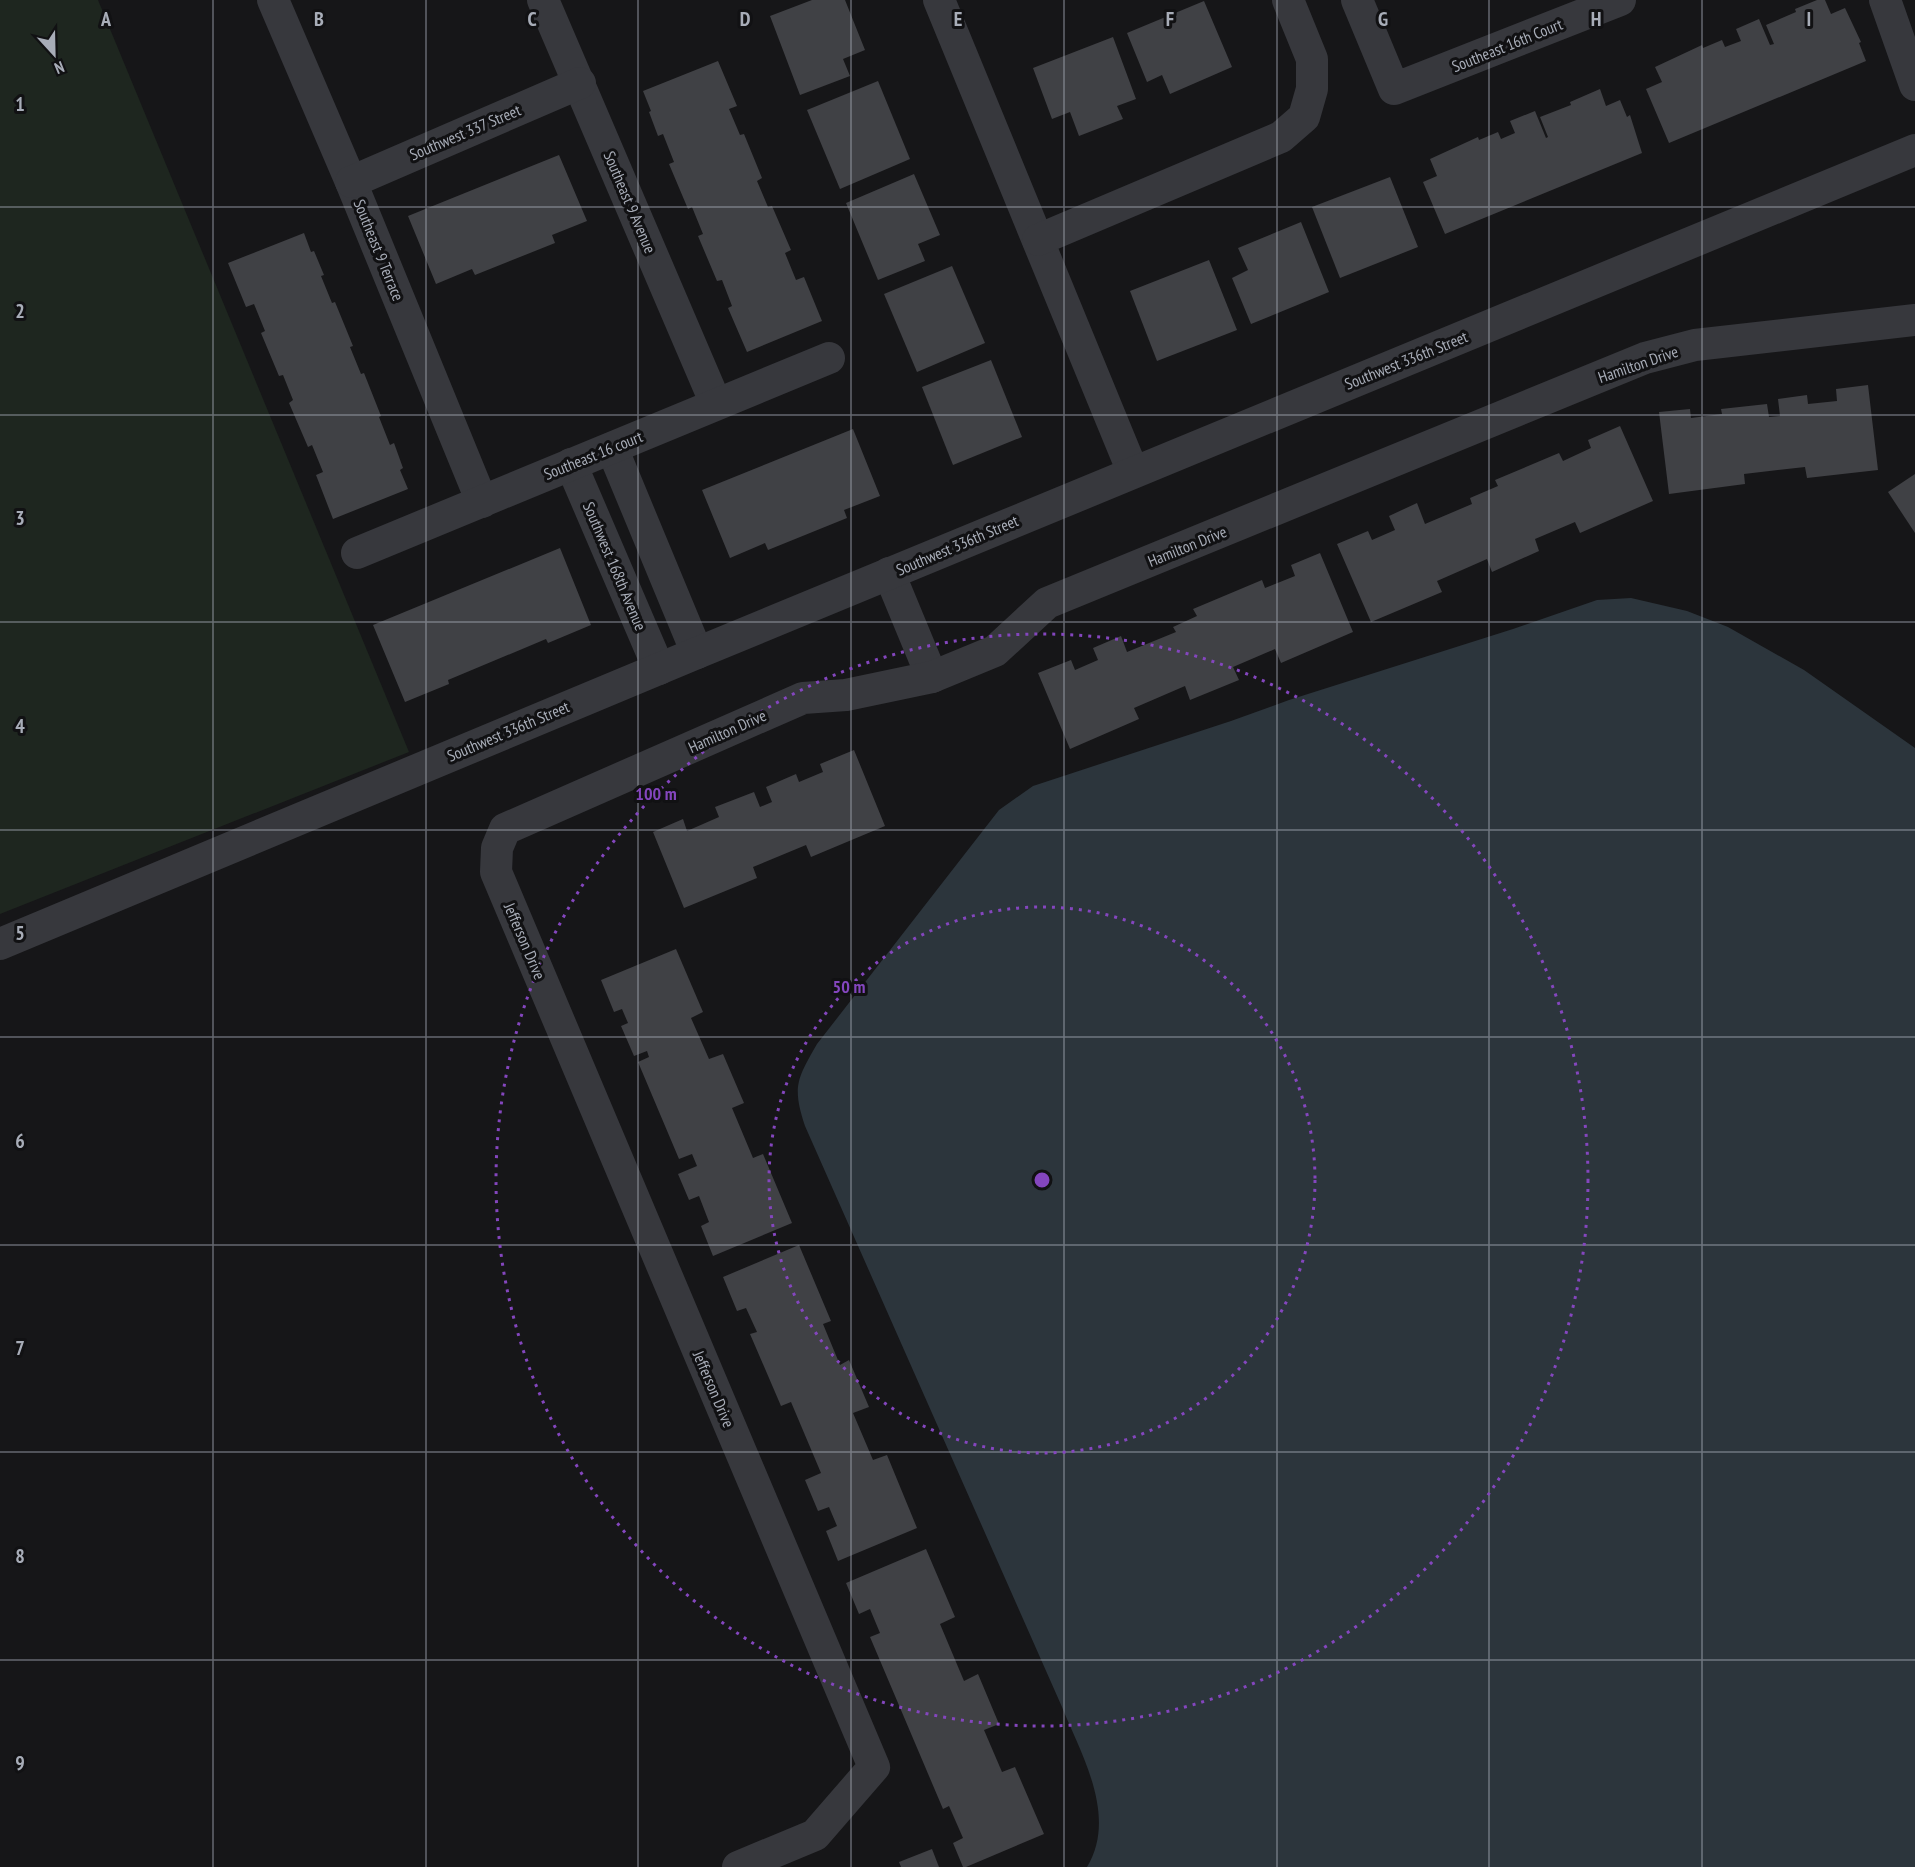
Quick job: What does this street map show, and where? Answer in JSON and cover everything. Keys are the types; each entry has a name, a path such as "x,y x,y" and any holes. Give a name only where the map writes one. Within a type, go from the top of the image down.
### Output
{"street":[{"name":"Southeast 9 Terrace","path":"273,0 351,182 482,501"},
{"name":"Southeast 9 Avenue","path":"543,0 716,405"},
{"path":"939,0 1133,472"},
{"path":"1038,240 1281,137 1304,117 1312,89 1312,59 1288,0"},
{"name":"Southeast 16th Court","path":"1358,0 1394,89 1620,0"},
{"path":"1885,0 1915,85"},
{"name":"Southwest 337 Street","path":"351,182 580,83"},
{"name":"Southwest 336th Street","path":"0,944 889,573 1915,150"},
{"name":"Hamilton Drive","path":"497,848 505,829 802,698 846,695 932,676 995,651 1047,603 1645,358 1695,345 1915,320"},
{"name":"Southeast 16 court","path":"357,553 829,358"},
{"path":"612,448 697,653"},
{"name":"Southwest 168th Avenue","path":"571,464 659,669"},
{"path":"889,573 932,676"},
{"name":"Jefferson Drive","path":"497,848 496,872 874,1767 815,1835 738,1867"}],"shaded area":[{"path":"0,0 98,0 409,752 0,914"},
{"path":"1631,598 1687,611 1728,627 1804,670 1915,748 1915,1867 1087,1867 1096,1847 1099,1827 1098,1806 1086,1765 805,1126 798,1092 801,1075 817,1044 999,810 1033,786 1597,600"}],"building":[{"path":"812,0 845,0 865,50 843,59 850,76 800,95 770,16"},
{"path":"1817,0 1825,0 1831,14 1845,8 1861,42 1859,43 1866,61 1669,143 1646,89 1662,82 1655,67 1702,45 1703,48 1722,40 1725,47 1741,41 1736,29 1759,19 1770,45 1774,44 1766,25"},
{"path":"1204,1 1232,67 1170,94 1162,75 1147,82 1127,33"},
{"path":"1113,37 1136,99 1117,106 1123,119 1079,136 1070,112 1052,119 1033,68"},
{"path":"718,61 737,106 729,109 740,135 744,134 762,178 757,181 768,207 772,206 791,250 785,253 796,280 804,277 822,321 747,352 728,308 732,306 722,280 717,281 698,236 703,234 692,207 688,209 669,164 674,162 663,134 658,136 643,91"},
{"path":"878,81 910,159 840,189 807,110"},
{"path":"1600,89 1606,106 1620,100 1627,117 1630,115 1642,153 1445,234 1423,182 1437,176 1430,159 1478,137 1479,140 1498,132 1501,139 1515,133 1510,121 1535,111 1546,138 1548,137 1540,117 1571,105 1570,102"},
{"path":"559,155 587,221 552,235 555,243 475,275 472,269 436,284 408,216"},
{"path":"914,174 940,235 918,244 925,261 878,280 846,203"},
{"path":"1390,177 1418,247 1340,278 1312,207"},
{"path":"1301,222 1329,292 1251,324 1232,278 1248,270 1238,248"},
{"path":"304,233 311,252 314,251 324,275 321,276 332,303 335,302 353,346 350,347 361,374 364,373 390,445 394,443 403,468 400,470 408,489 333,519 316,475 323,472 312,445 308,447 289,403 293,400 283,375 279,376 261,333 265,331 254,304 246,307 228,263"},
{"path":"1209,260 1237,330 1157,361 1130,291"},
{"path":"952,266 985,343 917,372 884,294"},
{"path":"991,360 1022,437 953,465 922,387"},
{"path":"1868,385 1878,470 1807,478 1805,467 1744,474 1745,484 1669,494 1659,412 1690,409 1691,418 1722,414 1721,409 1767,404 1769,417 1780,416 1778,399 1807,395 1808,404 1837,401 1836,389"},
{"path":"1620,426 1653,501 1580,533 1575,522 1535,539 1539,551 1492,572 1487,559 1437,581 1442,592 1371,622 1337,544 1368,531 1372,540 1395,530 1389,516 1417,503 1425,524 1472,504 1470,498 1498,486 1495,480 1559,453 1563,461 1591,448 1588,440"},
{"path":"853,429 880,496 844,510 847,518 768,550 765,543 730,558 702,490"},
{"path":"1915,474 1915,533 1888,492"},
{"path":"560,548 591,625 548,643 546,639 448,680 449,684 405,702 373,625"},
{"path":"1320,553 1353,632 1281,663 1275,649 1233,667 1239,680 1190,700 1185,686 1134,708 1139,719 1070,749 1038,673 1071,660 1075,670 1098,660 1093,648 1121,636 1127,652 1176,632 1173,627 1197,616 1193,609 1262,580 1265,588 1295,576 1291,565"},
{"path":"854,750 885,826 811,857 806,845 753,867 757,878 684,908 653,832 683,819 687,831 719,817 715,807 754,792 760,807 772,802 766,787 796,774 799,782 823,772 820,764"},
{"path":"676,949 703,1012 691,1018 709,1059 723,1054 744,1103 732,1108 753,1158 763,1154 792,1223 713,1256 701,1226 709,1222 699,1196 689,1200 678,1174 697,1166 692,1154 679,1159 638,1062 649,1057 647,1051 634,1056 621,1026 628,1023 622,1009 614,1012 601,980"},
{"path":"799,1245 831,1321 823,1324 840,1365 849,1360 869,1407 853,1413 873,1460 887,1455 917,1528 838,1561 826,1531 837,1526 829,1507 818,1511 805,1480 821,1473 791,1402 781,1406 750,1334 757,1332 746,1308 737,1311 723,1277"},
{"path":"926,1549 955,1617 940,1624 964,1681 978,1674 999,1724 984,1730 1002,1772 1015,1767 1044,1834 966,1867 963,1867 953,1843 963,1838 949,1806 943,1809 870,1637 880,1633 870,1609 859,1614 846,1583"},
{"path":"932,1849 939,1867 901,1867 899,1862"}]}
